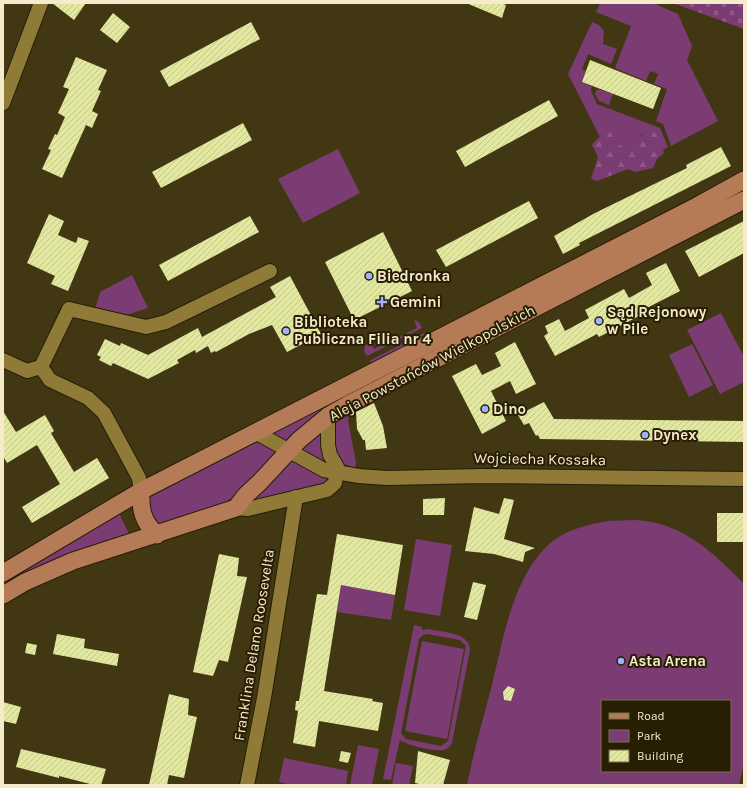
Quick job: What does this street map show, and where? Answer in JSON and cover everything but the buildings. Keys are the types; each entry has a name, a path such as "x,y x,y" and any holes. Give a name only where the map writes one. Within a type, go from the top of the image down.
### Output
{"main road":[{"name":"Aleja Powstańców Wielkopolskich","path":"3,573 141,491 744,180"},
{"name":"Aleja Powstańców Wielkopolskich","path":"236,508 246,495 299,440 328,416 358,399 744,200"},
{"path":"141,491 140,505 143,518 149,528 157,535"},
{"path":"3,595 51,570 236,508"}],"street":[{"path":"3,103 41,3"},
{"path":"3,360 26,371 41,367 69,309 146,328 166,322 270,271"},
{"path":"41,367 50,380 88,398 104,413 139,478 141,491"},
{"path":"236,508 248,509 294,504 327,490 335,483 337,467 330,455 328,444 328,416"},
{"name":"Wojciecha Kossaka","path":"255,432 324,470 337,473 387,478 482,476 744,479"},
{"name":"Franklina Delano Roosevelta","path":"247,785 263,702 294,504"}],"green space":[{"path":"600,3 653,3 678,14 692,46 687,60 718,121 671,146 663,124 656,121 667,89 654,84 658,74 650,71 646,81 615,68 631,26 596,12"},
{"path":"673,3 744,3 744,29"},
{"path":"592,22 599,25 604,31 603,44 617,49 611,64 588,54 582,69 586,71 582,82 592,87 591,91 597,104 660,128 668,147 663,150 661,146 642,134 634,143 624,147 616,143 616,136 602,134 600,137 568,74"},
{"path":"597,89 613,94 609,105 599,101 595,94"},
{"path":"650,129 659,134 664,153 657,159 653,168 635,172 628,169 597,181 591,179 598,157 592,145 604,132 613,131 616,136 616,143 624,147 632,143"},
{"path":"338,149 360,193 303,223 278,179"},
{"path":"132,275 148,308 123,316 95,309 100,292"},
{"path":"721,313 744,357 744,382 720,394 687,330"},
{"path":"414,320 419,322 422,328 367,356 364,351 365,346 370,342 374,349 417,328"},
{"path":"424,333 426,336 374,363 369,361"},
{"path":"692,344 713,385 689,397 669,355"},
{"path":"342,395 344,399 287,443 272,435 270,432"},
{"path":"349,412 348,420 356,463 355,468 341,463 335,456 335,425 340,418"},
{"path":"323,428 331,467 300,451 300,448"},
{"path":"252,443 263,443 280,451 246,486 228,501 201,514 158,524 146,510 150,495"},
{"path":"292,458 326,476 327,483 248,505"},
{"path":"118,511 130,536 3,586 3,581"},
{"name":"Asta Arena","path":"640,520 660,524 674,529 687,535 711,553 744,584 744,763 739,785 467,785 505,630 517,593 535,560 547,546 568,532 584,526 608,521"},
{"path":"416,539 452,545 440,616 404,610"},
{"path":"341,585 395,595 391,620 337,612"},
{"path":"414,625 422,627 422,630 427,629 440,631 460,636 469,644 470,650 452,743 446,749 433,750 420,748 400,740 391,780 383,779","holes":["427,634 460,640 466,646 448,741 441,746 406,739 401,733 419,639 423,635"]},
{"path":"422,641 464,649 447,739 405,731"},
{"path":"358,745 379,749 372,785 350,785"},
{"path":"284,758 348,771 346,785 292,785 279,782"},
{"path":"396,763 413,766 409,785 392,785"}],"place":[{"name":"Biedronka","path":"369,276"},
{"name":"Gemini","path":"382,302"},
{"name":"Sąd Rejonowy w Pile","path":"599,321"},
{"name":"Biblioteka Publiczna Filia nr 4","path":"286,331"},
{"name":"Dino","path":"485,409"},
{"name":"Dynex","path":"645,435"},
{"name":"Asta Arena","path":"621,661"}]}
